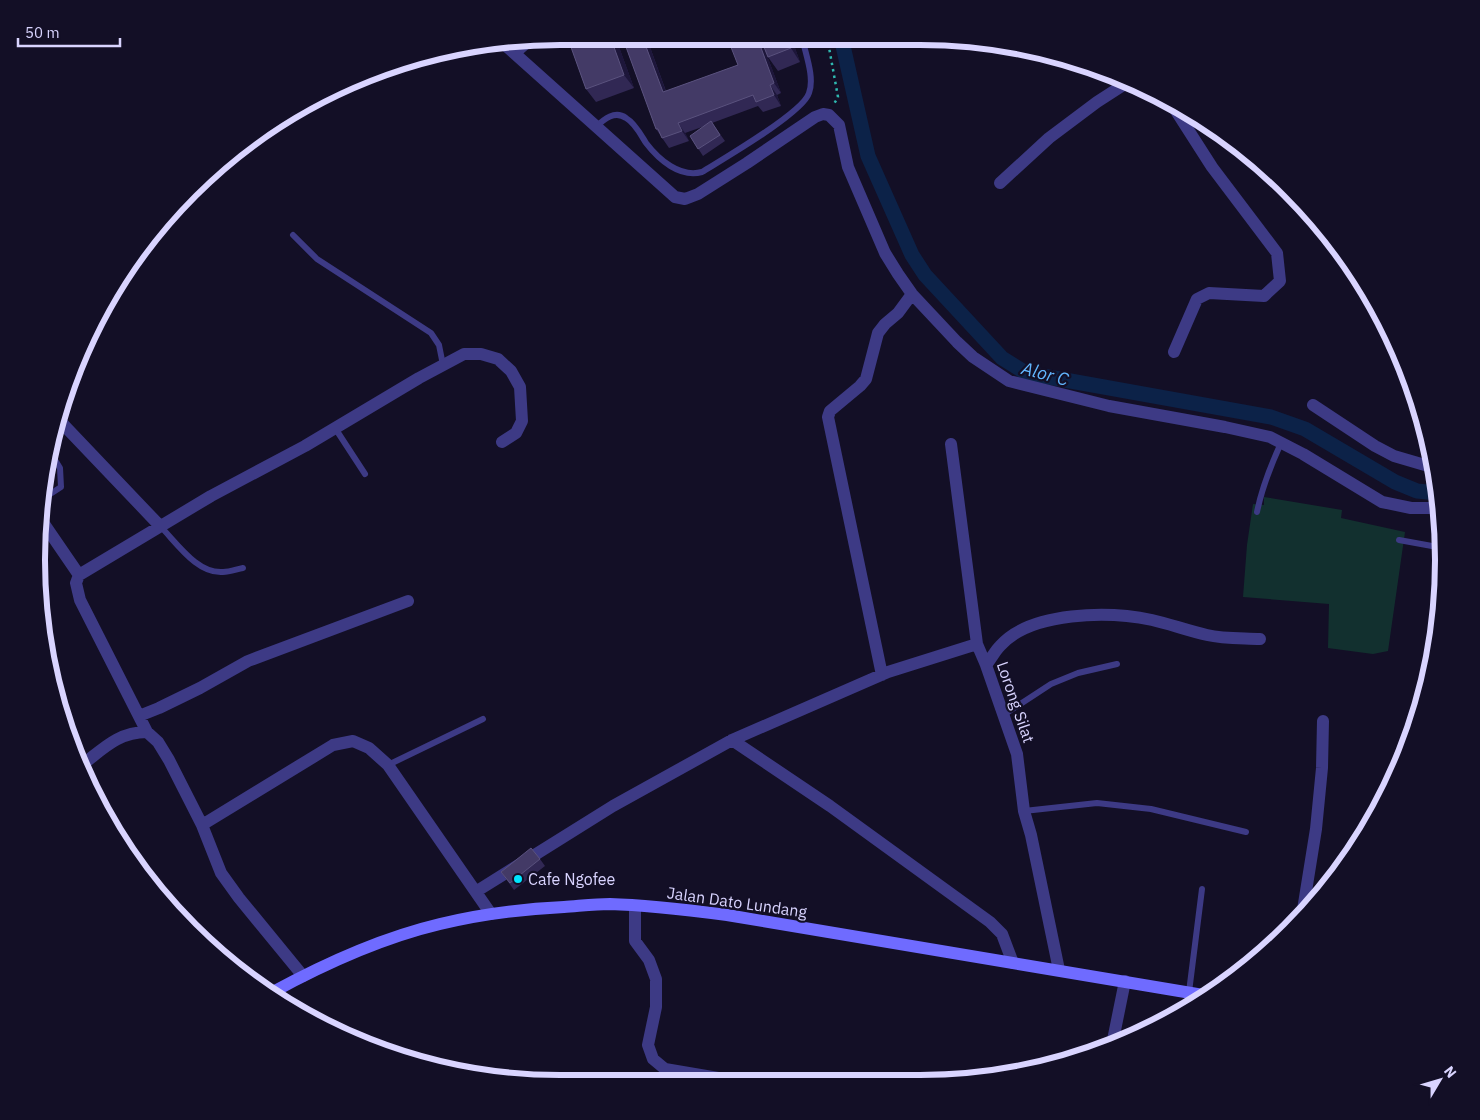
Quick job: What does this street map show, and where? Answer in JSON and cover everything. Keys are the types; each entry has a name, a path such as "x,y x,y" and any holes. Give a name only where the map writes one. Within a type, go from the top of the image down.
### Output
{"main road":[{"name":"Jalan Dato Lundang","path":"277,990 303,976 397,938 439,924 491,914 599,905 635,906 727,915 1197,994"}],"street":[{"path":"508,48 675,197 685,199 698,194 814,118 823,114 829,115 839,126 848,167 885,253 912,294 962,347 984,365 1009,381 1109,406 1258,434 1303,454 1382,502 1398,507 1432,508"},
{"path":"1000,183 1049,138 1122,86"},
{"path":"1174,352 1197,299 1209,293 1264,296 1280,281 1277,254 1212,167 1179,115"},
{"path":"882,675 828,417 830,411 866,379 878,333 898,313 912,294"},
{"path":"303,976 221,873 202,825 169,760 158,742 146,732 80,600 76,583 79,575 160,526 211,496 306,446 418,378 464,354 481,354 498,359 511,371 520,387 522,421 516,433 502,442"},
{"path":"1314,405 1381,449 1409,461 1426,466"},
{"path":"64,425 160,526"},
{"name":"Lorong Silat","path":"951,444 977,644 1005,714 1018,754 1024,811 1060,970"},
{"path":"46,527 79,575"},
{"path":"139,716 200,688 248,661 408,601"},
{"path":"986,665 1000,645 1017,632 1040,623 1093,614 1123,615 1152,620 1208,636 1260,639"},
{"path":"477,891 613,806 732,740 882,675 977,644"},
{"path":"1304,903 1316,829 1322,768 1323,721"},
{"path":"87,763 121,737 133,732 146,732"},
{"path":"732,740 830,806 990,922 1002,934 1013,963"},
{"path":"202,825 333,745 353,741 369,748 388,765 477,891 491,914"},
{"path":"635,906 635,941 650,960 656,979 656,1007 648,1044 653,1059 665,1069 700,1075"},
{"path":"1113,1037 1125,981"}],"lane":[{"path":"596,128 605,118 618,115 626,118 648,145 670,166 683,172 695,174 702,172 781,121 807,99 810,93 811,78 804,45"},
{"path":"517,55 527,46"},
{"path":"293,235 317,259 431,333 439,345 443,365"},
{"path":"335,428 365,474"},
{"path":"1257,512 1269,468 1281,443"},
{"path":"49,495 61,487 60,468 55,460"},
{"path":"160,526 192,559 207,570 223,572 243,568"},
{"path":"1399,540 1435,546"},
{"path":"1005,714 1051,684 1078,673 1117,664"},
{"path":"388,765 483,719"},
{"path":"1024,811 1097,803 1151,809 1246,832"},
{"path":"1189,992 1202,889"}],"path":[{"path":"829,45 838,97 829,115"}],"green space":[{"path":"1264,497 1342,510 1341,518 1405,532 1388,651 1373,654 1328,648 1329,604 1243,597 1247,545 1253,504 1264,505"}],"building":[{"path":"570,45 613,45 624,75 586,89"},
{"path":"625,45 645,45 663,92 738,65 730,45 760,45 774,83 770,85 774,95 756,102 753,95 678,123 682,131 662,138 658,129 656,129"},
{"path":"763,45 790,45 791,48 768,57"},
{"path":"711,121 720,135 698,149 690,136"},
{"path":"531,848 540,859 510,883 501,872"}],"waterway":[{"name":"Alor C","path":"843,45 868,156 912,255 925,275 1002,358 1026,373 1271,417 1305,429 1395,482 1417,491 1431,492"}],"place":[{"name":"Cafe Ngofee","path":"518,879"}]}
